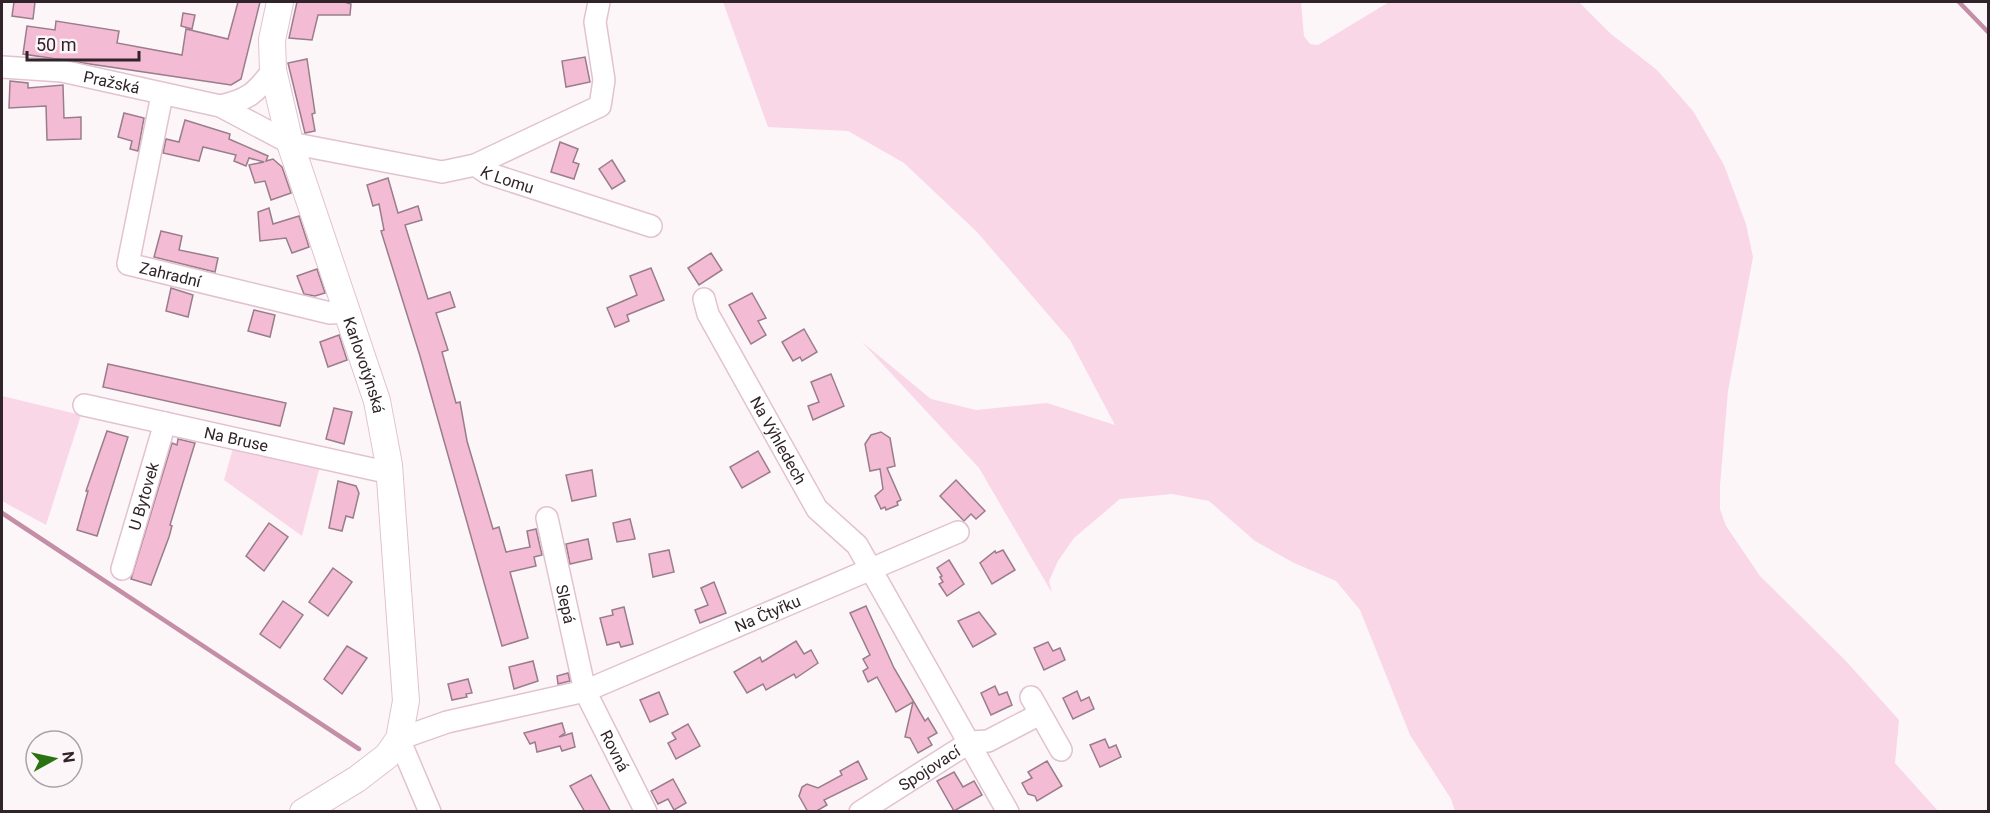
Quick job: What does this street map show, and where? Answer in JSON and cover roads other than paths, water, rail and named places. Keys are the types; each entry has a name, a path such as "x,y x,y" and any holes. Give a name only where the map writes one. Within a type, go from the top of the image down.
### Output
{"main road":[{"name":"Karlovotýnská","path":"280,2 272,40 273,70 290,142 377,401 390,473 406,700 399,739"},
{"path":"303,812 357,779 387,756 399,739"}],"street":[{"path":"475,165 600,106 604,80 595,22 599,2"},
{"name":"Pražská","path":"2,67 62,71 162,95 220,106 290,142"},
{"name":"Pražská","path":"220,106 244,101 260,88 273,70"},
{"name":"Zahradní","path":"162,95 128,264 330,313 347,312"},
{"name":"K Lomu","path":"290,142 442,172 475,165 497,177 651,226"},
{"name":"Na Výhledech","path":"704,299 708,314 817,510 857,545 870,570"},
{"name":"Na Bruse","path":"84,405 390,473"},
{"name":"U Bytovek","path":"122,569 165,423"},
{"name":"Slepá","path":"547,518 585,691"},
{"name":"Na Čtyřku","path":"399,739 447,722 585,691 958,532"},
{"path":"870,570 1008,812"},
{"name":"Rovná","path":"585,691 646,812"},
{"name":"Spojovací","path":"860,812 970,742 988,741 1036,706 1060,750"},
{"path":"399,739 430,812"}],"waterway":[{"path":"1959,2 1988,32"},
{"path":"2,513 359,749"}]}
